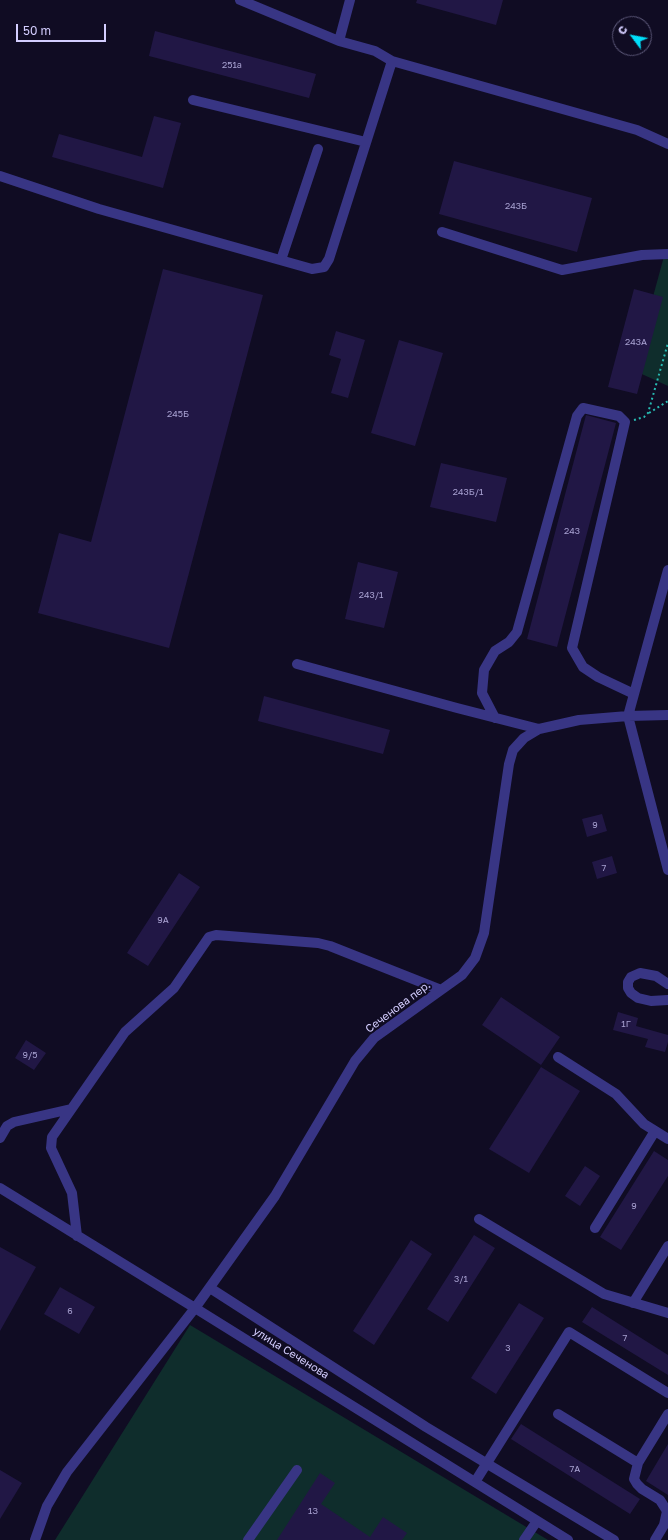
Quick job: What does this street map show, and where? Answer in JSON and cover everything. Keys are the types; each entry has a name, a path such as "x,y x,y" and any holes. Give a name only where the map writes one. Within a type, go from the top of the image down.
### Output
{"street":[{"path":"240,0 339,41 375,51 392,61 637,130 668,144"},
{"path":"339,41 350,0"},
{"path":"0,176 99,209 312,268 324,267 330,259 392,61"},
{"path":"194,100 366,142"},
{"path":"281,260 318,149"},
{"path":"442,232 562,270 642,255 668,254"},
{"path":"494,718 482,693 484,670 495,651 509,642 518,632 577,416 584,408 619,416 625,422 572,648 583,667 598,677 634,694"},
{"path":"668,570 628,716 668,870"},
{"path":"297,664 539,729 579,720 628,716 668,715"},
{"name":"Сеченова пер.","path":"35,1540 47,1506 67,1472 195,1308 275,1196 355,1061 374,1038 462,975 475,958 484,933 509,764 513,750 524,738 539,729"},
{"path":"77,1236 72,1193 51,1148 52,1137 125,1032 174,988 209,937 216,935 324,944 440,990"},
{"path":"668,984 656,976 640,973 631,977 628,982 628,988 631,993 638,998 651,1001 668,1000"},
{"path":"558,1057 616,1094 644,1124 668,1139"},
{"path":"0,1138 7,1126 14,1122 71,1109"},
{"path":"594,1228 655,1131"},
{"name":"улица Сеченова","path":"0,1188 568,1540"},
{"path":"479,1219 596,1291 668,1313"},
{"path":"633,1303 668,1246"},
{"path":"210,1288 426,1427 614,1540"},
{"path":"476,1482 569,1332 668,1393"},
{"path":"558,1414 638,1463"},
{"path":"655,1540 664,1525 667,1511 660,1500 637,1484 634,1479 634,1471 668,1414"},
{"path":"254,1538 297,1470"},
{"path":"524,1540 537,1521"}],"path":[{"path":"648,413 668,343"},
{"path":"625,422 644,417 668,401"}],"green space":[{"path":"666,249 668,250 668,386 633,370"},
{"path":"190,1325 548,1540 55,1540"}],"building":[{"path":"417,0 503,0 496,25 416,3"},
{"path":"155,31 316,74 309,98 149,56"},
{"path":"154,116 181,123 163,188 52,157 59,134 142,157"},
{"path":"454,161 592,198 577,252 439,214"},
{"path":"163,269 263,295 169,648 38,613 59,533 91,542"},
{"path":"634,289 663,297 637,394 608,387"},
{"path":"336,331 365,340 348,398 331,393 341,359 329,355"},
{"path":"399,340 443,353 415,446 371,433"},
{"path":"586,415 616,423 557,647 527,639"},
{"path":"441,463 507,478 496,522 430,507"},
{"path":"358,562 398,572 384,628 345,619"},
{"path":"264,696 390,730 383,754 258,721"},
{"path":"602,814 607,831 587,837 582,819"},
{"path":"612,856 617,873 597,879 592,862"},
{"path":"179,873 200,887 148,966 127,953"},
{"path":"501,997 560,1037 541,1065 482,1025"},
{"path":"618,1012 638,1018 636,1026 668,1035 668,1042 665,1052 645,1047 648,1039 613,1030"},
{"path":"26,1040 46,1053 34,1070 15,1058"},
{"path":"541,1067 580,1091 529,1173 489,1149"},
{"path":"654,1151 668,1160 668,1176 621,1250 600,1237"},
{"path":"585,1166 600,1176 580,1206 565,1196"},
{"path":"474,1235 495,1248 448,1322 427,1309"},
{"path":"411,1240 432,1254 374,1345 353,1331"},
{"path":"0,1247 36,1267 0,1331"},
{"path":"60,1287 95,1307 79,1334 44,1314"},
{"path":"519,1303 544,1318 496,1394 471,1378"},
{"path":"592,1307 668,1355 668,1375 582,1322"},
{"path":"521,1424 640,1499 630,1514 511,1439"},
{"path":"668,1444 668,1495 646,1481"},
{"path":"0,1470 22,1483 0,1519"},
{"path":"320,1473 335,1483 321,1504 370,1537 383,1517 407,1533 402,1540 277,1540"}]}
